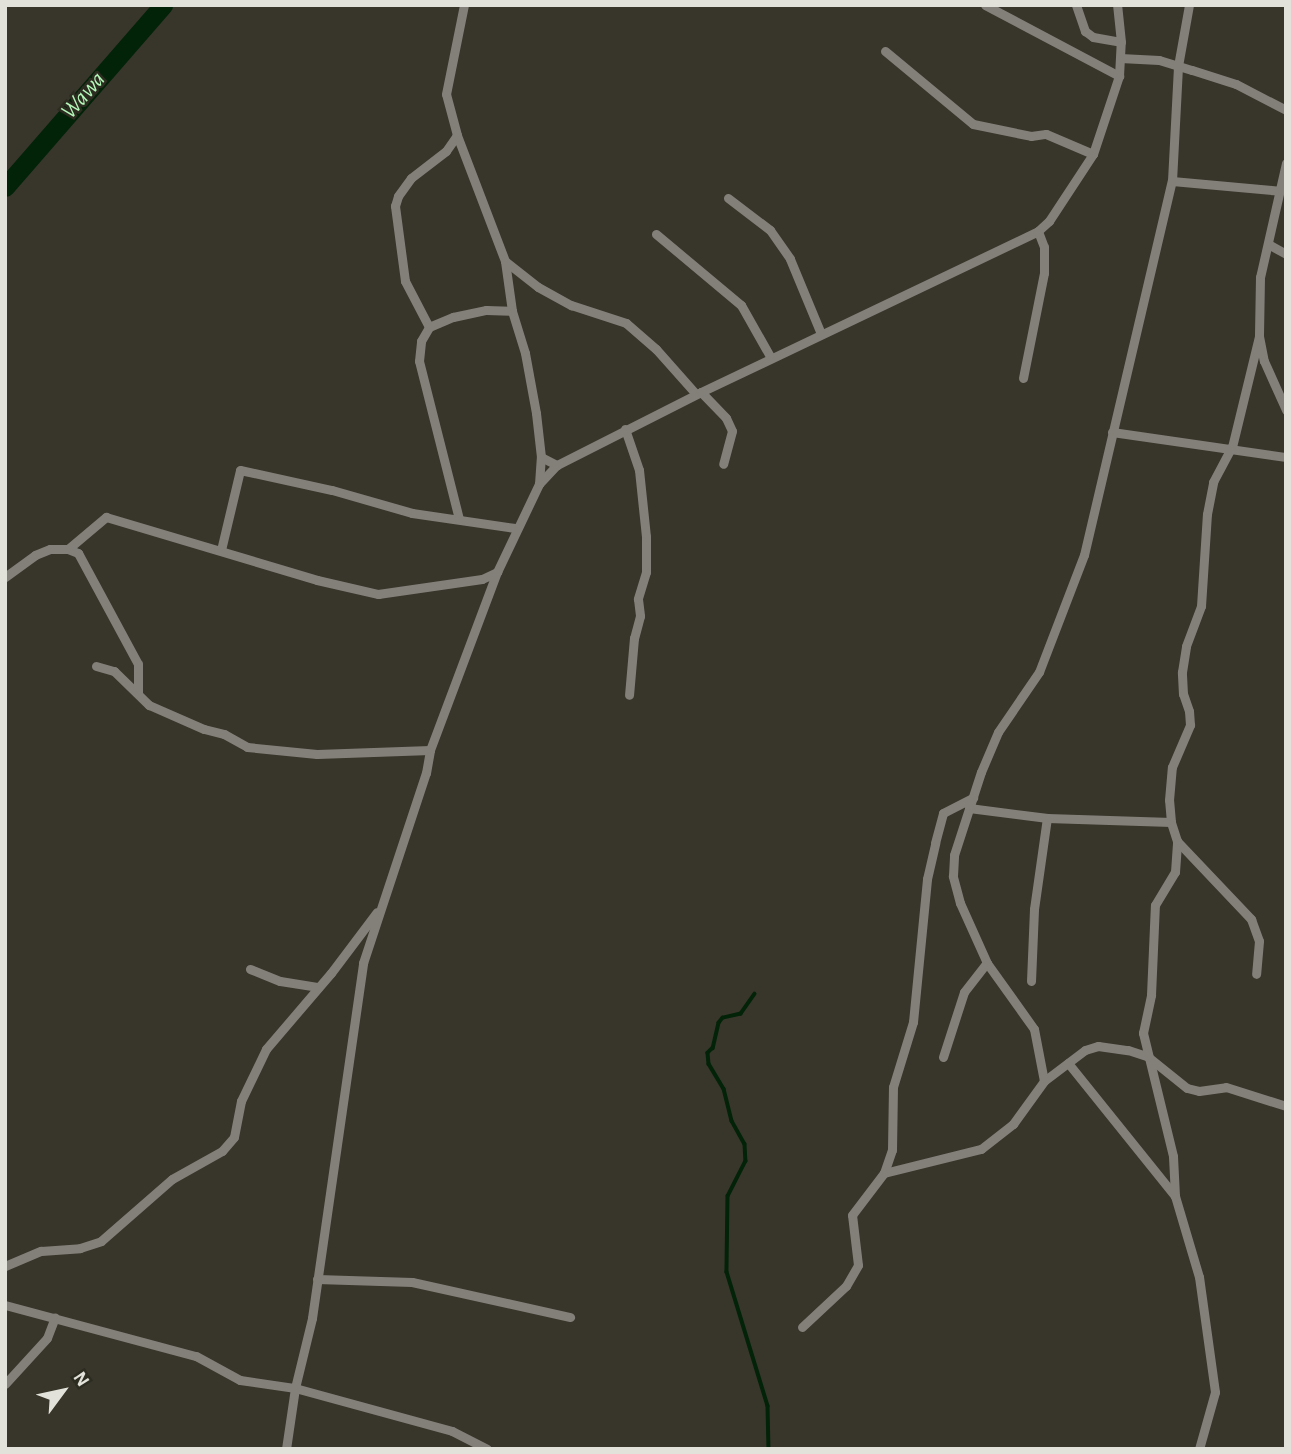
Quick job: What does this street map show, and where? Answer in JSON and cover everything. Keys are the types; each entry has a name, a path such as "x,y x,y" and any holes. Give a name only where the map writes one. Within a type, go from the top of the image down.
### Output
{"street":[{"path":"464,5 446,94 457,135 505,261 512,311 525,353 541,457 539,484"},
{"path":"985,5 1119,76"},
{"path":"1076,5 1084,31 1093,37 1121,42"},
{"path":"286,1449 295,1388 312,1318 363,963 426,773 430,750 515,528 539,484 557,466 625,429 1038,232 1049,221 1093,154 1119,76 1121,42 1117,5"},
{"path":"1044,1081 1034,1029 987,963 960,903 953,876 954,855 998,732 1039,672 1079,568 1172,181 1178,66 1189,5"},
{"path":"885,51 973,124 1031,136 1046,134 1093,154"},
{"path":"1120,58 1159,60 1236,85 1286,110"},
{"path":"429,327 405,281 395,206 398,196 411,178 446,151 457,135"},
{"path":"1286,163 1260,277 1259,336 1264,361 1286,410"},
{"path":"1172,181 1281,191"},
{"path":"728,198 770,230 790,259 821,334"},
{"path":"1023,378 1044,273 1044,247 1038,232"},
{"path":"656,234 741,305 771,358"},
{"path":"1268,244 1286,254"},
{"path":"505,261 538,287 571,305 626,323 656,349 726,418 732,431 723,464"},
{"path":"459,519 419,361 421,341 429,327 453,317 486,310 512,311"},
{"path":"1199,1449 1216,1392 1199,1277 1175,1196 1172,1156 1143,1033 1151,995 1155,905 1175,872 1177,841 1171,822 1172,767 1190,725 1189,711 1182,694 1182,672 1186,646 1201,606 1207,514 1213,482 1232,447 1259,336"},
{"path":"625,429 639,470 646,537 646,572 638,598 640,616 634,638 629,695"},
{"path":"1112,432 1232,447 1286,457"},
{"path":"541,457 557,466"},
{"path":"221,550 240,470 332,490 412,513 515,528"},
{"path":"68,549 106,517 317,580 378,594 482,579 497,572"},
{"path":"5,577 35,555 50,549 68,549 78,553 111,616 129,642 138,664 138,693"},
{"path":"96,666 114,671 149,705 204,729 224,734 247,747 317,754 430,750"},
{"path":"802,1327 846,1286 858,1265 852,1215 884,1173 892,1150 893,1087 913,1022 927,879 943,813 971,803 1047,818 1171,822"},
{"path":"1031,981 1034,909 1047,818"},
{"path":"1177,841 1251,919 1259,941 1256,974"},
{"path":"5,1266 41,1251 80,1248 101,1241 172,1179 222,1151 234,1138 241,1101 266,1049 381,908"},
{"path":"943,1057 964,992 987,963"},
{"path":"250,969 280,981 319,987"},
{"path":"884,1173 981,1149 1013,1124 1044,1081 1085,1050 1098,1046 1128,1049 1147,1056 1187,1088 1199,1091 1226,1087 1286,1106"},
{"path":"1068,1063 1175,1196"},
{"path":"317,1279 412,1282 570,1318"},
{"path":"5,1305 196,1356 240,1380 295,1388 452,1431 487,1449"},
{"path":"5,1384 47,1338 55,1317"}],"waterway":[{"name":"Wawa","path":"5,187 163,5"},
{"path":"755,994 741,1014 723,1018 719,1023 713,1048 708,1053 709,1064 724,1089 732,1121 745,1144 746,1161 728,1196 727,1272 768,1406 769,1449"}]}
